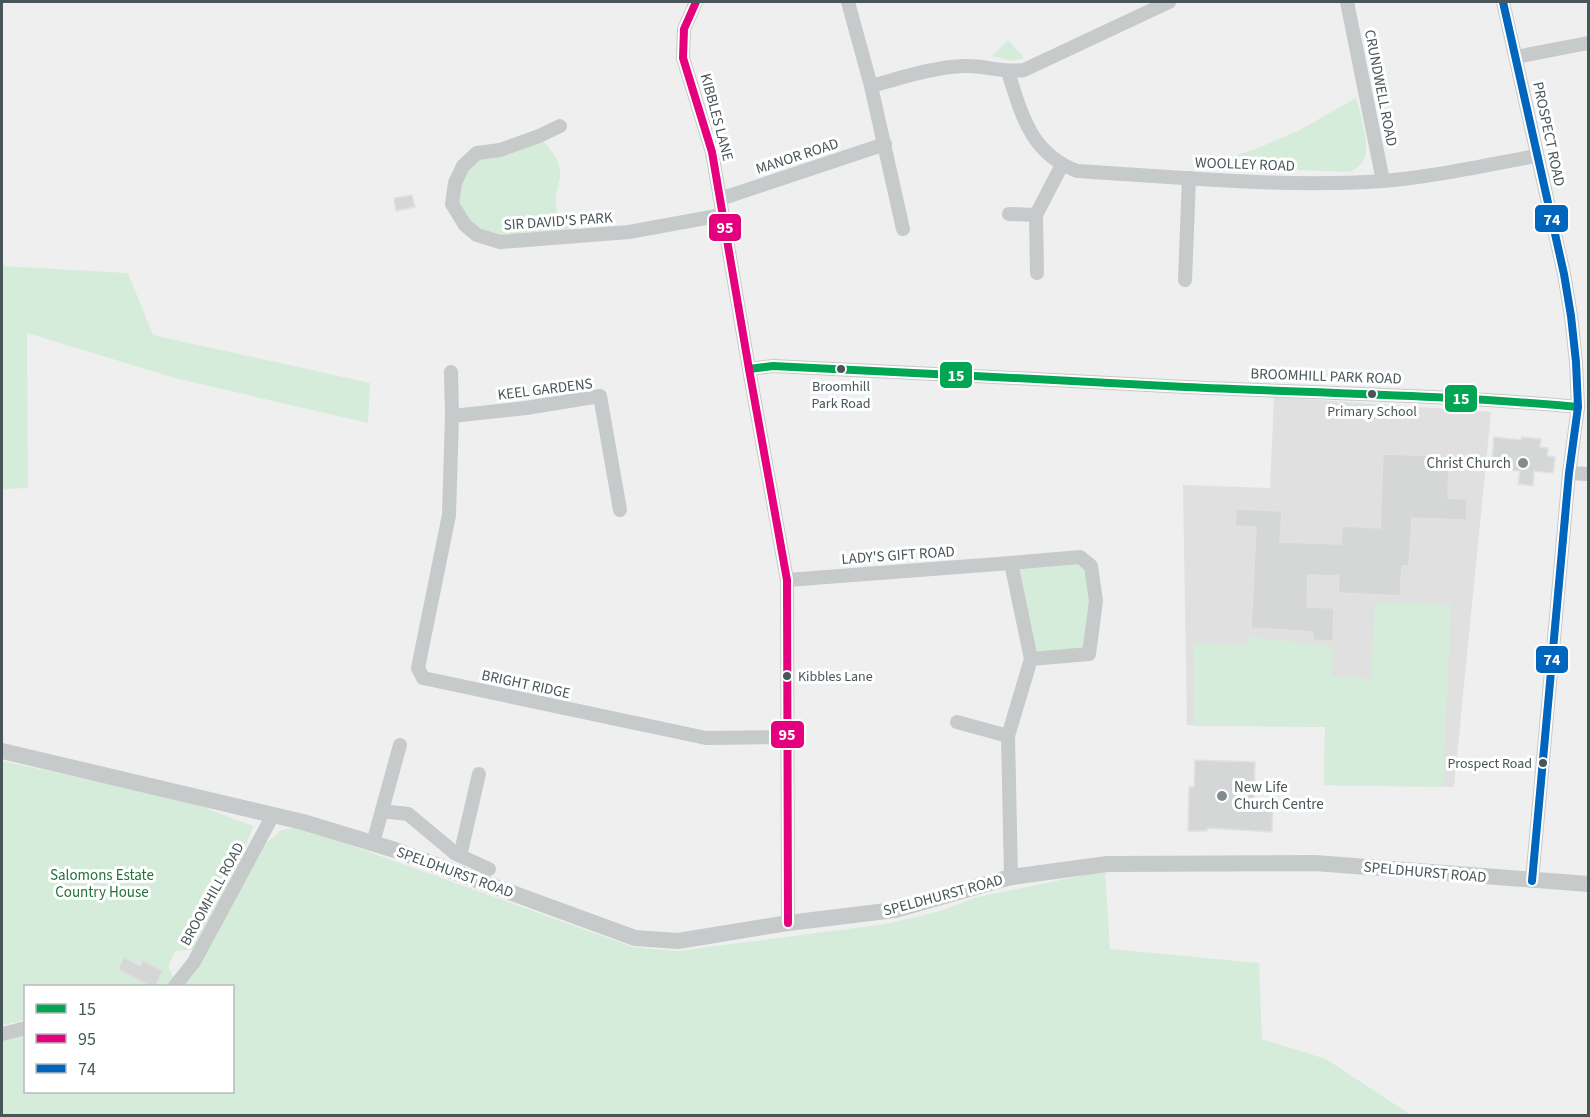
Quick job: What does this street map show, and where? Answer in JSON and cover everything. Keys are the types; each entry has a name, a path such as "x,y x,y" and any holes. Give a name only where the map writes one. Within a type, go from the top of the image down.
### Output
{"street":[{"name":"KIBBLES LANE","path":"696,2 684,29 684,58 712,152 748,369 788,580 788,923"},
{"path":"848,2 871,86 903,229"},
{"path":"871,86 947,67 976,66 1008,72 1024,70 1168,2"},
{"name":"CRUNDWELL ROAD","path":"1347,2 1383,181"},
{"name":"PROSPECT ROAD","path":"1503,2 1564,274 1576,362 1578,407 1569,473 1532,881"},
{"path":"1516,57 1588,43"},
{"name":"WOOLLEY ROAD","path":"1008,72 1023,118 1038,145 1062,165 1077,171 1277,183 1383,181 1536,156"},
{"name":"SIR DAVID'S PARK","path":"560,126 500,150 477,153 463,166 455,183 452,204 465,225 477,235 500,242 629,232 722,215"},
{"name":"MANOR ROAD","path":"720,199 885,144"},
{"path":"1037,273 1036,215 1062,165"},
{"path":"1185,280 1189,178"},
{"path":"1010,214 1036,215"},
{"name":"BROOMHILL PARK ROAD","path":"748,369 773,366 887,371 1185,387 1469,398 1578,407"},
{"path":"451,372 452,416"},
{"name":"KEEL GARDENS","path":"452,416 526,408 600,396 620,510"},
{"name":"BRIGHT RIDGE","path":"452,416 449,515 418,668 423,678 706,738 788,737"},
{"path":"1569,473 1588,474"},
{"name":"LADY'S GIFT ROAD","path":"788,580 1080,557 1091,566 1096,601 1089,654 1031,659"},
{"path":"1011,563 1031,659 1008,736 1011,877"},
{"path":"957,722 1008,736"},
{"path":"373,843 400,745"},
{"name":"SPELDHURST ROAD","path":"2,751 273,815 373,843 635,938 678,941 788,923 894,910 1011,877 1107,864 1315,862 1588,884"},
{"path":"460,856 479,774"},
{"path":"382,811 408,814 460,856 489,869"},
{"name":"BROOMHILL ROAD","path":"177,985 194,962 273,815"},
{"path":"2,1034 24,1028"}],"shaded area":[{"path":"1274,397 1491,412 1454,787 1324,785 1325,727 1187,725 1183,485 1270,488"}],"green space":[{"path":"1008,40 1024,58 1013,61 992,56"},
{"path":"1356,98 1364,129 1366,153 1361,163 1350,172 1217,167 1217,161 1256,149 1300,130"},
{"path":"539,136 555,157 560,169 556,200 558,215 578,237 477,235 452,204 455,183 477,153"},
{"path":"2,266 128,273 153,335 370,383 368,423 175,378 27,333 28,488 2,489"},
{"path":"1080,557 1091,566 1089,654 1031,659 1011,563"},
{"path":"1375,602 1451,605 1443,787 1324,785 1325,727 1194,726 1193,643 1249,645 1250,637 1333,646 1332,676 1371,679"},
{"name":"Salomons Estate Country House","path":"2,761 184,800 253,826 228,891 212,923 193,950 175,951 168,967 174,978 170,985 24,985 24,1020 2,1025"},
{"path":"300,827 633,947 677,951 886,924 937,912 978,897 1105,871 1110,949 1259,963 1262,1039 1326,1059 1411,1115 2,1116 2,1032 24,1027 24,1093 234,1093 234,985 181,985 198,963 267,842 282,830"}],"building":[{"path":"412,195 415,207 396,211 394,198"},
{"name":"Christ Church","path":"1494,437 1521,440 1522,437 1541,439 1540,447 1548,448 1547,456 1555,457 1553,473 1534,471 1533,486 1518,484 1520,471 1491,469"},
{"path":"1383,454 1449,456 1448,498 1467,499 1467,520 1412,518 1409,566 1402,566 1400,596 1338,593 1339,576 1308,575 1307,607 1334,608 1333,641 1313,640 1313,632 1251,628 1256,527 1235,526 1236,509 1282,511 1280,542 1341,544 1342,526 1380,528"},
{"name":"New Life Church Centre","path":"1195,760 1255,762 1254,805 1273,805 1272,832 1207,828 1207,831 1188,831 1189,787 1194,787"},
{"path":"124,957 140,966 143,960 163,971 156,985 147,985 118,969"}],"transit line":[{"name":"95","path":"696,2 684,29 683,58 712,152 787,580 788,923"},
{"name":"74","path":"1503,2 1564,274 1576,362 1578,407 1569,473 1532,881"},
{"name":"15","path":"749,369 773,366 824,368 1431,397 1578,407"}],"place":[{"name":"Broomhill Park Road","path":"841,369"},
{"name":"Primary School","path":"1372,394"},
{"name":"Christ Church","path":"1523,463"},
{"name":"Kibbles Lane","path":"787,676"},
{"name":"Prospect Road","path":"1543,763"},
{"name":"New Life Church Centre","path":"1222,796"}]}
